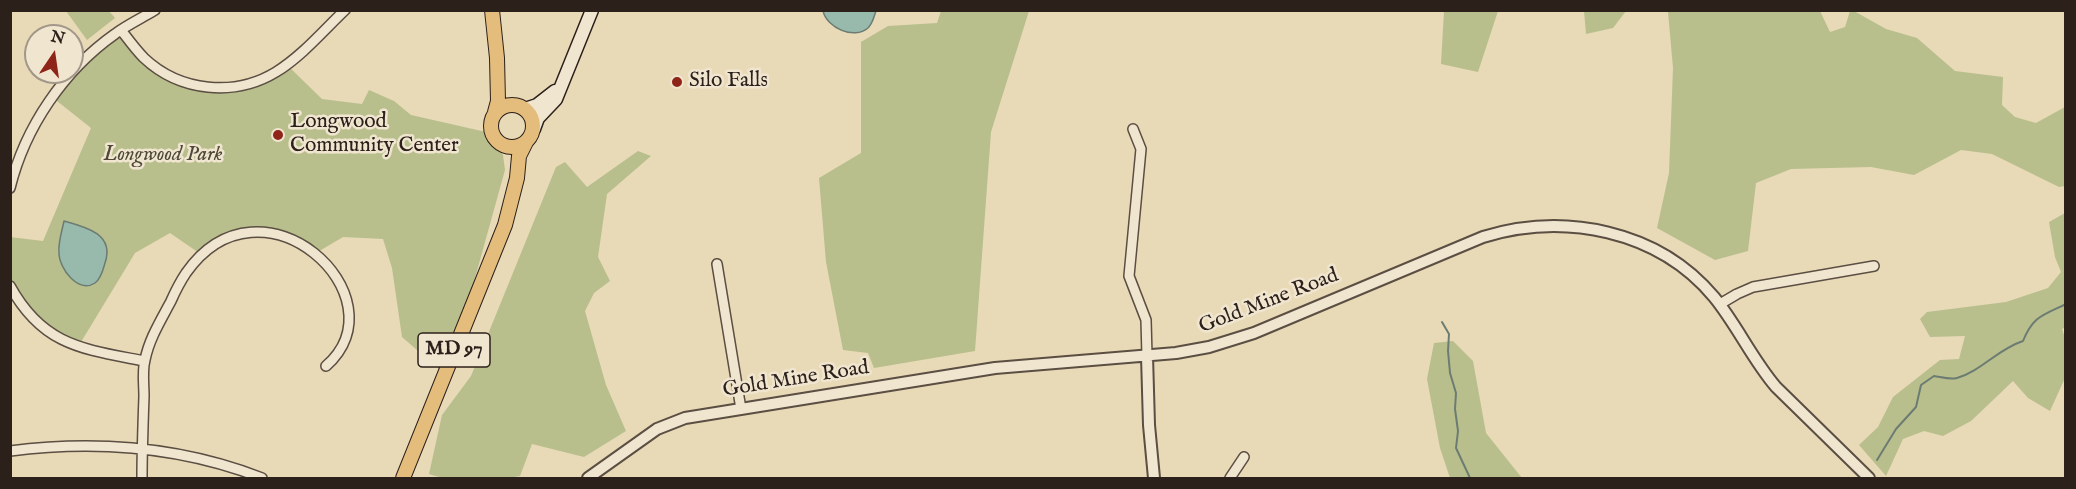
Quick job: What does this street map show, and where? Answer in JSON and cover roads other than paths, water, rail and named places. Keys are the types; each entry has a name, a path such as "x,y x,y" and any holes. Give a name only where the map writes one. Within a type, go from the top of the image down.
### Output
{"main road":[{"name":"MD 97","path":"492,10 497,58 498,101 490,124 497,141 507,147 513,192"},
{"path":"534,129 538,118 556,99 592,10"},
{"name":"MD 97","path":"403,478 502,233 513,192 519,156 534,129 532,118 505,91 497,58"},
{"path":"495,112 506,105 519,107 537,105 561,86"},
{"path":"507,147 514,148 526,142"}],"street":[{"path":"10,188 12,175 28,136 48,103 78,66 121,30 155,10"},
{"path":"121,30 144,58 169,76 188,84 210,88 240,86 261,80 278,71 345,10"},
{"path":"1133,129 1141,149 1129,276 1146,320 1149,425 1154,478"},
{"name":"Gold Mine Road","path":"588,478 647,436 667,424 686,418 1012,366 1193,351 1238,339 1484,237 1535,226 1593,229 1638,243 1678,265 1720,304 1770,380 1869,478"},
{"path":"142,478 144,361 150,341 180,283 194,263 218,243 242,234 263,232 286,236 308,247 323,259 339,284 348,309 345,336 338,352 326,366"},
{"path":"717,264 741,409"},
{"path":"1720,304 1753,287 1874,266"},
{"path":"10,286 21,306 42,327 68,344 85,350 144,361"},
{"path":"10,451 49,446 85,445 142,448 194,457 262,478"},
{"path":"1230,478 1244,457"}],"waterway":[{"path":"1877,460 1896,429 1916,407 1921,385 1934,376 1954,379 1966,375 2006,349 2023,341 2035,321 2066,304"},
{"path":"1442,322 1449,334 1450,373 1456,393 1455,409 1458,431 1456,448 1470,478"}],"place":[{"name":"Silo Falls","path":"677,82"},
{"name":"Longwood Community Center","path":"278,135"}],"park label":[{"name":"Longwood Park","path":"163,156"}]}
